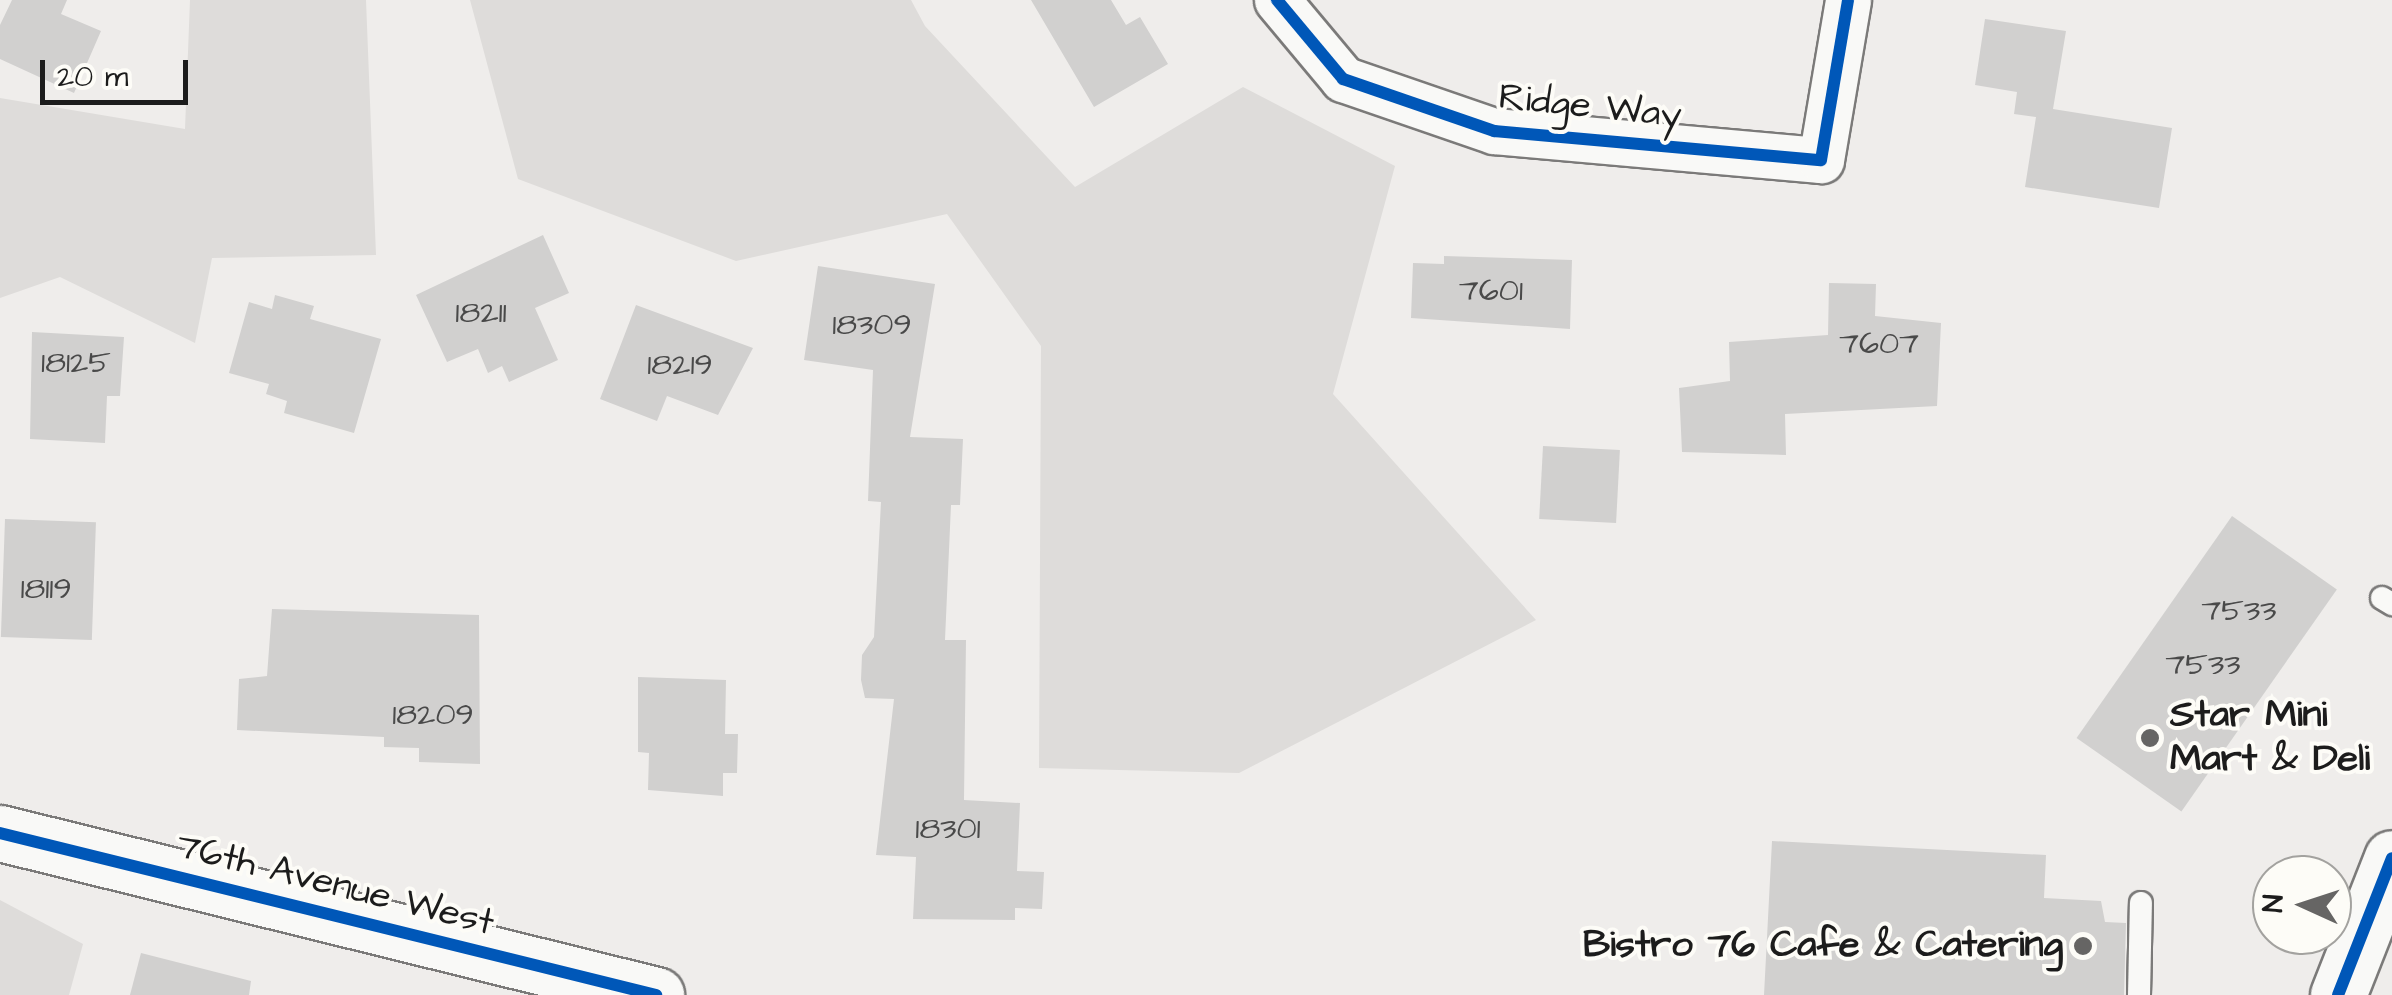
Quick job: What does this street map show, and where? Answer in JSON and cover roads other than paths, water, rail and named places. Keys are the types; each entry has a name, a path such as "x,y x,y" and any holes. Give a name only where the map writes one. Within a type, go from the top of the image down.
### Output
{"street":[{"name":"Ridge Way","path":"1276,0 1343,79 1494,131 1822,160 1848,0"},
{"name":"76th Avenue West","path":"0,833 656,995"},
{"path":"2338,995 2392,858"}],"lane":[{"path":"2139,995 2141,903"}],"place":[{"name":"Star Mini Mart & Deli","path":"2150,738"},
{"name":"Bistro 76 Cafe & Catering","path":"2083,946"}]}
